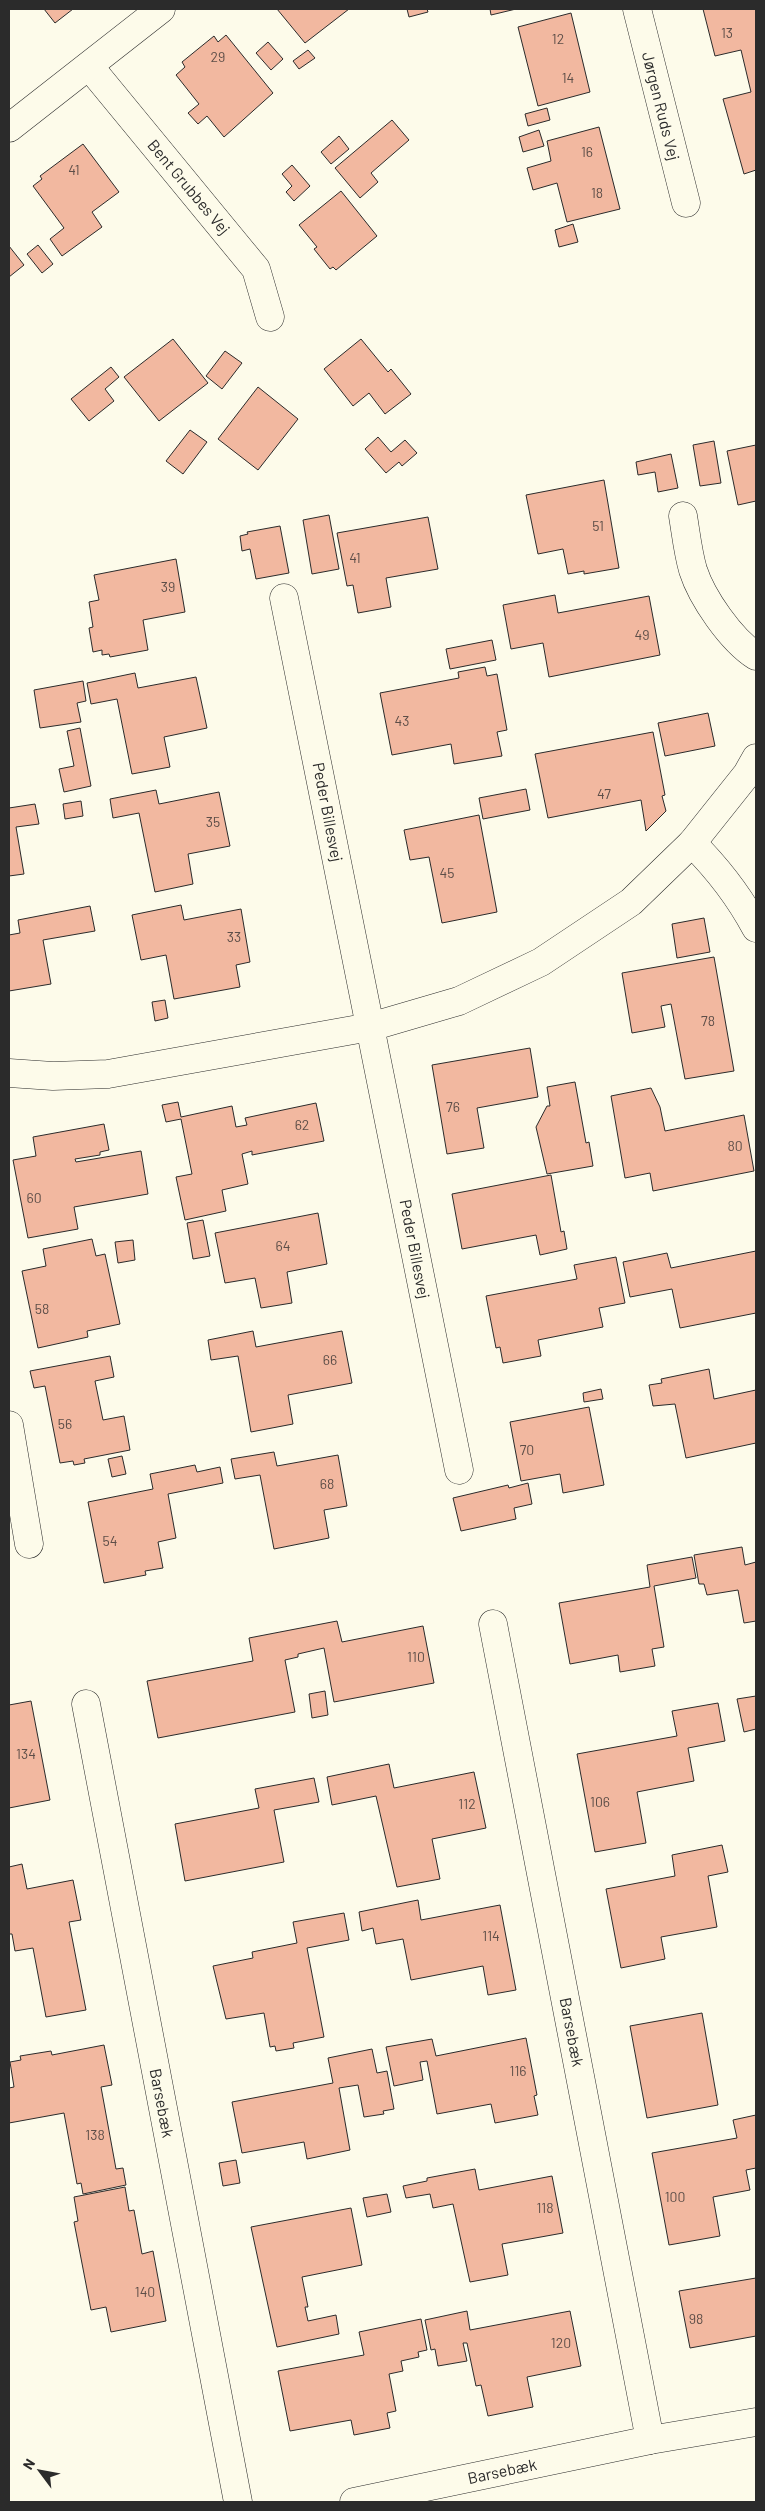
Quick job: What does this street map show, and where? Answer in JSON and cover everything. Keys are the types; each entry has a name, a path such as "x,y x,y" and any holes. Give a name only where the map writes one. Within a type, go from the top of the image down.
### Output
{"street":[{"path":"9,128 161,9"},
{"name":"Jørgen Ruds Vej","path":"636,9 686,203"},
{"name":"Bent Grubbes Vej","path":"89,66 256,269 270,317"},
{"path":"683,516 693,569 703,592 714,611 732,633 756,656"},
{"name":"Peder Billesvej","path":"284,598 459,1470"},
{"path":"9,1073 53,1076 108,1074 370,1027 460,1001 541,962 631,902 692,843 747,774 756,758"},
{"path":"692,843 714,865 743,905 756,928"},
{"path":"9,1425 29,1544"},
{"name":"Barsebæk","path":"494,1624 650,2440"},
{"name":"Barsebæk","path":"86,1704 238,2502"},
{"name":"Barsebæk","path":"354,2502 650,2440 756,2422"}],"building":[{"path":"44,9 73,9 55,23"},
{"path":"277,9 349,9 305,43"},
{"path":"407,9 427,9 428,12 409,17"},
{"path":"490,9 516,9 491,15"},
{"path":"703,9 756,9 756,170 744,174 723,99 751,92 741,50 715,56"},
{"path":"571,13 590,92 538,106 518,27"},
{"path":"226,35 273,93 224,137 207,116 198,124 188,113 199,104 176,75 185,67 182,62 214,36 218,42"},
{"path":"268,42 283,59 271,70 256,53"},
{"path":"308,50 315,58 299,69 293,61"},
{"path":"547,108 550,120 528,126 525,114"},
{"path":"392,120 409,140 371,173 378,182 360,198 335,168"},
{"path":"599,127 620,209 567,222 557,183 533,190 527,168 551,161 547,141"},
{"path":"539,130 544,146 523,152 519,137"},
{"path":"339,136 349,149 331,164 321,152"},
{"path":"83,144 119,192 92,212 102,227 62,256 50,239 64,228 33,186 42,179 40,176"},
{"path":"292,165 310,186 294,201 286,192 292,186 282,174"},
{"path":"341,191 377,236 336,270 333,267 330,269 314,249 317,247 299,225"},
{"path":"573,224 578,242 559,247 555,230"},
{"path":"38,245 53,264 42,273 27,254"},
{"path":"9,246 24,265 9,277"},
{"path":"173,339 208,383 159,421 124,377"},
{"path":"361,339 388,372 391,369 411,394 385,414 369,393 353,406 324,369"},
{"path":"225,351 242,363 222,389 206,376"},
{"path":"111,367 119,377 105,389 114,401 89,421 71,399"},
{"path":"258,387 298,419 258,470 218,439"},
{"path":"190,430 207,442 183,474 166,461"},
{"path":"378,437 391,452 405,440 417,453 402,466 399,462 386,473 365,449"},
{"path":"714,441 721,483 700,486 693,445"},
{"path":"756,445 756,501 738,505 727,451"},
{"path":"671,454 678,488 658,492 655,472 638,475 636,462"},
{"path":"604,480 619,568 584,574 584,571 568,574 563,549 538,554 526,495"},
{"path":"329,515 339,569 312,574 303,520"},
{"path":"428,517 438,569 386,578 391,607 358,613 353,585 347,586 337,533"},
{"path":"280,526 289,573 256,579 250,549 242,551 240,536 248,534 247,532"},
{"path":"176,559 185,612 143,620 148,650 110,657 109,654 102,655 102,650 93,652 89,628 93,627 89,602 99,600 94,575"},
{"path":"555,595 558,613 649,596 660,655 549,677 543,643 511,649 503,605"},
{"path":"492,640 496,660 450,669 446,649"},
{"path":"485,667 487,676 497,674 507,730 497,732 502,756 454,764 451,744 392,755 380,693 459,678 458,672"},
{"path":"135,673 138,688 196,677 207,728 164,737 170,767 132,774 117,699 91,704 87,683"},
{"path":"83,681 86,701 77,703 81,722 40,728 34,690"},
{"path":"708,713 715,746 665,756 658,723"},
{"path":"80,728 91,786 64,792 59,769 74,766 67,731"},
{"path":"653,732 665,795 662,796 666,811 646,831 641,800 548,818 535,754"},
{"path":"526,789 530,810 483,819 479,798"},
{"path":"156,790 159,804 219,792 230,846 188,854 193,884 155,892 139,813 113,818 110,799"},
{"path":"81,801 83,816 65,819 63,804"},
{"path":"35,804 39,824 16,827 24,874 9,876 9,808"},
{"path":"479,815 497,912 442,923 429,857 410,860 404,830"},
{"path":"181,905 184,920 241,909 250,962 236,965 240,987 174,999 166,955 141,960 132,915"},
{"path":"90,906 95,931 43,940 51,984 9,991 9,935 20,933 18,920"},
{"path":"704,918 710,952 677,958 672,924"},
{"path":"714,957 734,1071 685,1079 671,1004 661,1006 665,1027 632,1033 622,973"},
{"path":"165,1000 168,1018 155,1021 152,1002"},
{"path":"530,1048 538,1097 477,1108 484,1148 447,1154 432,1065"},
{"path":"575,1082 586,1143 589,1142 593,1166 547,1174 536,1127 547,1106 550,1106 547,1087"},
{"path":"651,1088 660,1107 665,1131 744,1115 754,1171 653,1191 650,1173 625,1178 611,1096"},
{"path":"178,1102 181,1117 232,1106 236,1127 247,1125 245,1118 316,1103 324,1141 252,1155 252,1151 242,1154 248,1184 222,1190 226,1211 185,1220 176,1177 192,1174 181,1119 166,1122 162,1105"},
{"path":"104,1124 109,1150 100,1152 100,1155 75,1159 76,1162 141,1151 148,1194 74,1207 78,1229 28,1238 13,1160 36,1156 33,1137"},
{"path":"551,1175 561,1232 564,1231 567,1249 540,1255 536,1235 462,1249 452,1194"},
{"path":"318,1213 327,1264 287,1272 292,1303 261,1308 255,1278 225,1283 215,1233"},
{"path":"203,1220 210,1256 193,1259 187,1223"},
{"path":"92,1239 96,1256 105,1254 120,1324 87,1331 88,1337 38,1348 22,1271 46,1266 43,1249"},
{"path":"133,1240 135,1260 118,1263 115,1242"},
{"path":"756,1251 756,1313 680,1328 672,1289 630,1297 623,1262 667,1253 671,1268"},
{"path":"616,1257 625,1303 599,1308 603,1327 538,1340 541,1356 503,1363 500,1347 496,1348 486,1296 577,1279 574,1265"},
{"path":"253,1331 256,1347 342,1331 352,1383 288,1395 293,1424 251,1432 238,1356 211,1360 208,1340"},
{"path":"110,1356 114,1377 95,1381 103,1420 124,1416 130,1450 84,1459 85,1463 74,1465 73,1461 60,1463 45,1386 34,1388 30,1371"},
{"path":"709,1369 714,1399 756,1390 756,1443 686,1458 675,1404 653,1406 649,1385 662,1383 661,1379"},
{"path":"601,1389 603,1399 584,1402 583,1393"},
{"path":"589,1407 604,1485 563,1493 560,1474 521,1481 510,1422"},
{"path":"274,1452 277,1466 338,1455 347,1506 324,1510 329,1538 274,1549 260,1475 235,1479 231,1459"},
{"path":"122,1456 126,1474 112,1477 108,1459"},
{"path":"195,1465 197,1472 220,1467 223,1483 168,1494 176,1538 158,1542 163,1568 145,1571 146,1575 104,1583 88,1502 153,1489 150,1474"},
{"path":"528,1483 532,1504 514,1508 516,1519 461,1531 453,1498 508,1485 509,1488"},
{"path":"742,1547 745,1565 756,1562 756,1621 744,1623 738,1590 707,1595 704,1584 699,1584 694,1555"},
{"path":"692,1557 696,1578 654,1586 664,1647 652,1649 655,1666 620,1672 618,1655 570,1664 559,1603 650,1587 647,1565"},
{"path":"337,1621 342,1642 423,1626 434,1683 334,1702 324,1648 298,1654 298,1657 285,1660 295,1712 158,1738 147,1681 253,1661 249,1638"},
{"path":"325,1691 328,1715 312,1718 309,1694"},
{"path":"756,1696 756,1729 744,1732 737,1699"},
{"path":"31,1701 50,1800 9,1808 9,1705"},
{"path":"718,1703 725,1741 688,1748 694,1781 637,1792 646,1843 595,1852 577,1754 677,1736 672,1711"},
{"path":"389,1764 394,1788 474,1772 486,1828 432,1839 440,1879 397,1887 376,1796 332,1805 327,1777"},
{"path":"314,1778 319,1802 274,1810 284,1862 185,1881 175,1824 259,1808 255,1789"},
{"path":"722,1845 728,1872 708,1876 717,1927 661,1937 665,1959 621,1968 606,1889 675,1876 672,1855"},
{"path":"22,1864 27,1889 73,1880 81,1920 69,1922 86,2010 46,2017 33,1948 15,1951 12,1934 9,1934 9,1867"},
{"path":"418,1900 421,1920 500,1905 516,1990 488,1995 483,1966 411,1980 403,1939 376,1944 373,1928 362,1931 359,1912"},
{"path":"344,1913 349,1940 307,1948 324,2037 293,2043 294,2048 276,2051 275,2046 270,2047 264,2013 226,2019 213,1966 253,1958 252,1952 297,1943 293,1922"},
{"path":"702,2013 718,2105 647,2118 630,2026"},
{"path":"526,2038 537,2095 534,2096 538,2115 495,2123 491,2104 437,2114 427,2061 420,2062 423,2080 394,2086 386,2047 432,2039 436,2056"},
{"path":"104,2045 112,2085 101,2087 116,2169 123,2168 126,2185 83,2194 81,2183 77,2184 64,2113 9,2123 9,2088 14,2087 10,2062 21,2060 20,2056 51,2051 52,2055"},
{"path":"372,2049 377,2073 387,2071 394,2109 383,2111 384,2114 364,2117 358,2085 339,2088 350,2150 307,2159 304,2142 242,2153 232,2102 333,2083 328,2058"},
{"path":"756,2115 756,2168 746,2170 750,2190 713,2197 720,2236 669,2245 652,2153 737,2138 733,2120"},
{"path":"236,2160 240,2183 223,2186 219,2163"},
{"path":"475,2169 479,2190 552,2176 563,2233 502,2244 508,2275 470,2282 453,2204 433,2208 430,2194 406,2198 403,2186 427,2181 427,2178"},
{"path":"125,2187 129,2211 134,2210 142,2254 153,2251 166,2321 111,2332 106,2307 91,2310 74,2222 78,2221 74,2197"},
{"path":"387,2194 391,2212 367,2217 363,2198"},
{"path":"351,2208 362,2265 302,2277 308,2307 305,2307 308,2321 336,2315 339,2334 277,2347 251,2227"},
{"path":"756,2278 756,2336 690,2348 679,2291"},
{"path":"467,2311 470,2330 570,2311 581,2366 527,2377 533,2407 488,2416 481,2385 476,2386 467,2343 463,2343 467,2361 438,2366 435,2349 431,2350 425,2320"},
{"path":"421,2319 427,2350 418,2352 419,2357 401,2361 403,2371 389,2374 396,2411 387,2413 390,2428 354,2435 351,2420 290,2431 278,2371 364,2355 359,2332"}]}
